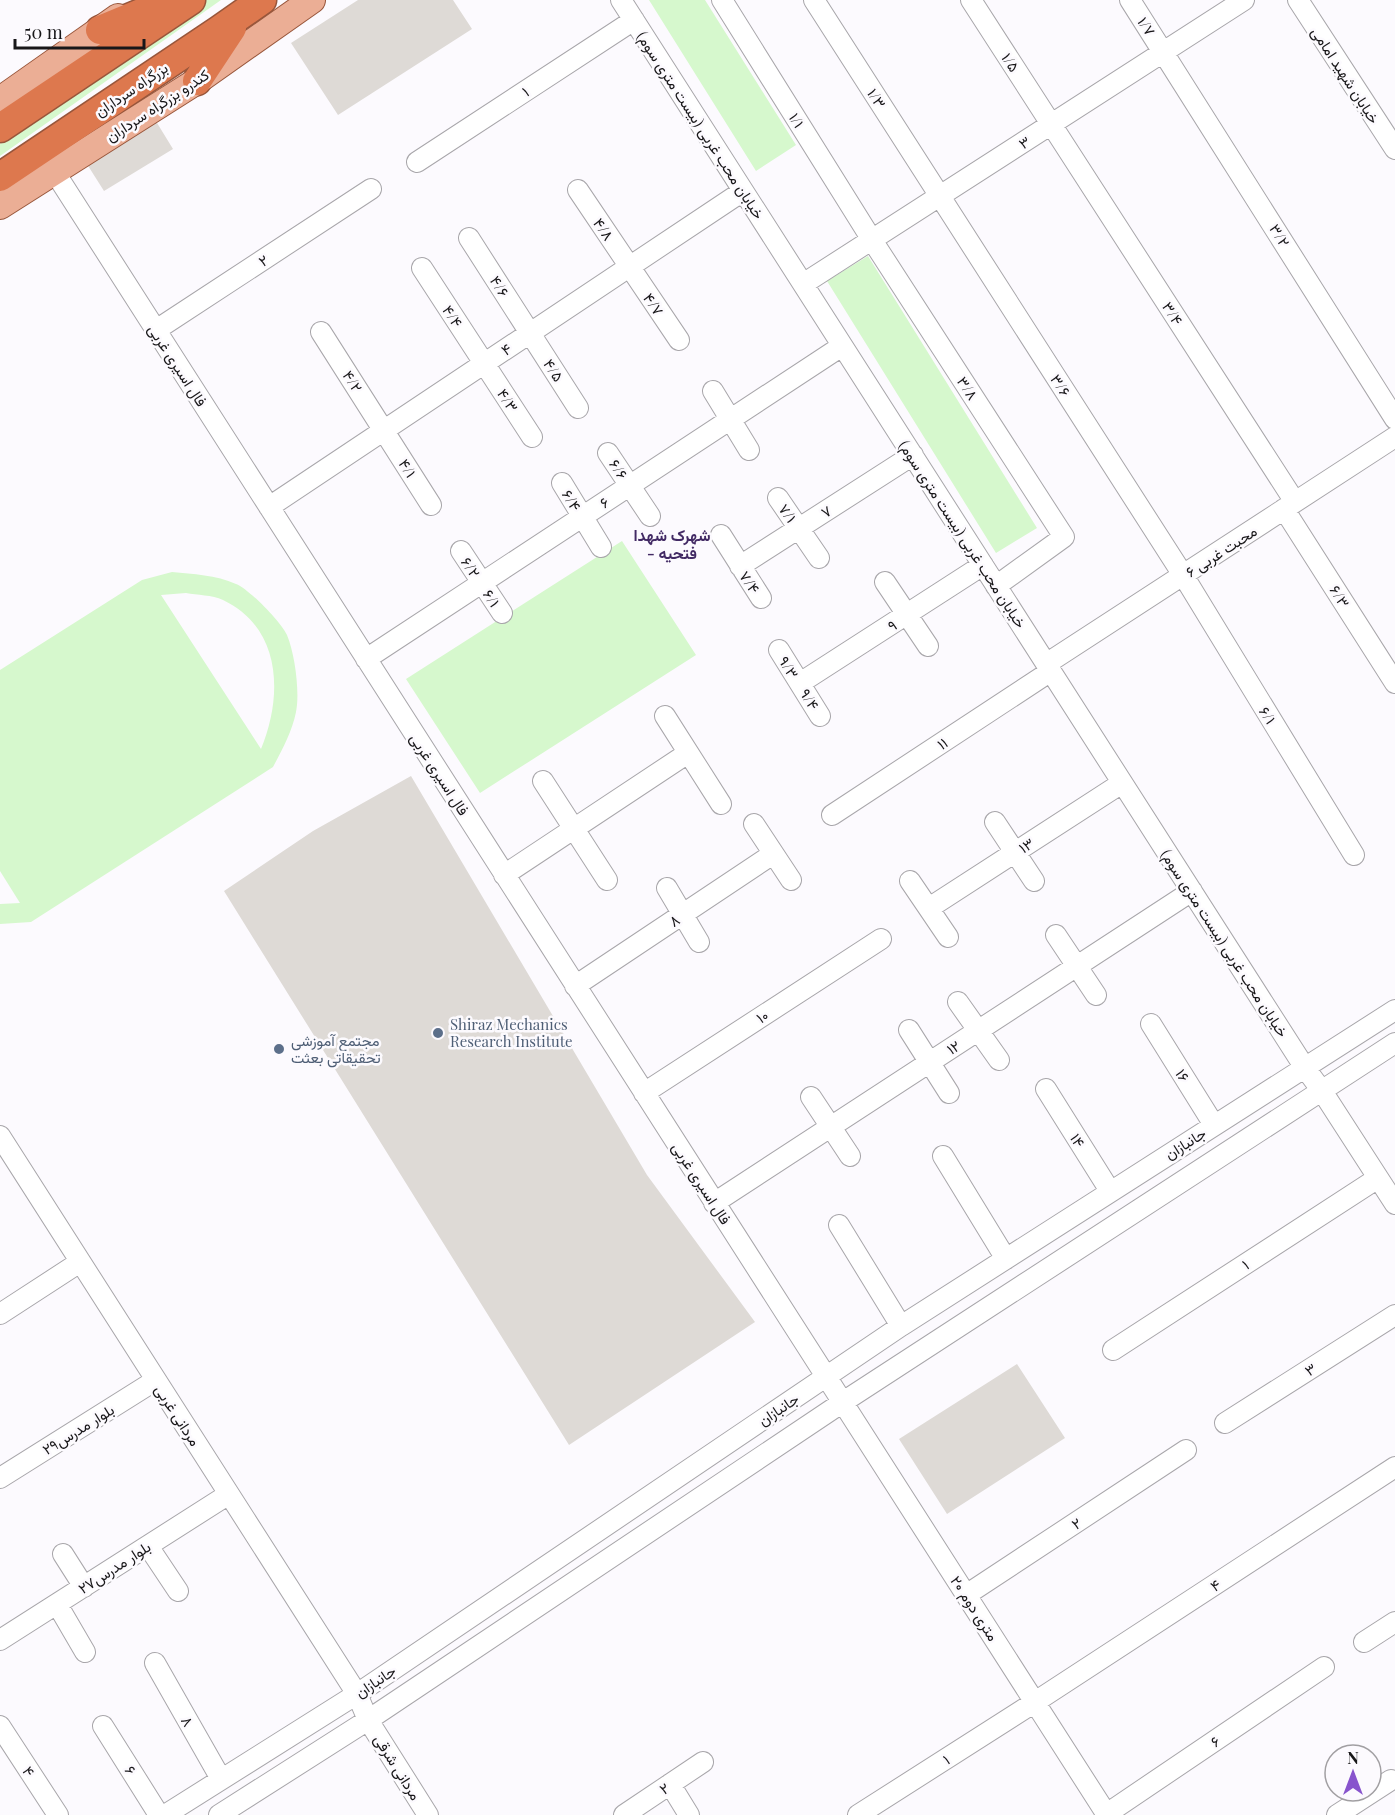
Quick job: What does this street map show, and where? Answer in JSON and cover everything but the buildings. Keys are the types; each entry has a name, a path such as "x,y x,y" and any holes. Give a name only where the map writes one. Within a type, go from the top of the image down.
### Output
{"highway":[{"path":"100,30 172,0"},
{"path":"0,128 191,0"},
{"path":"197,81 252,7"},
{"name":"بزرگراه سرداران","path":"0,177 252,7"}],"main road":[{"path":"3,92 100,30 142,0"},
{"name":"کندرو بزرگراه سرداران","path":"0,206 197,81 312,0"}],"street":[{"name":"خیابان محب غربی (بیست متری سوم)","path":"621,0 1305,1068 1395,1204"},
{"name":"۱/۱","path":"722,0 872,240"},
{"name":"۱/۳","path":"814,0 940,196"},
{"name":"۱/۵","path":"971,0 1051,124"},
{"name":"۱/۷","path":"1130,0 1164,51"},
{"name":"۳","path":"803,284 1244,0"},
{"name":"خیابان شهید امامی","path":"1298,0 1395,150"},
{"name":"۱","path":"417,162 634,20"},
{"name":"۳/۲","path":"1164,51 1395,419"},
{"name":"۳/۴","path":"1051,124 1290,506"},
{"name":"فال اسیری غربی","path":"54,171 843,1402"},
{"name":"۲","path":"156,330 371,189"},
{"name":"۴/۸","path":"578,190 630,267"},
{"name":"۴","path":"269,507 743,191"},
{"name":"۳/۶","path":"940,196 1183,575"},
{"name":"۴/۶","path":"469,238 530,333"},
{"name":"۳/۸","path":"872,240 1064,537 996,586"},
{"name":"۴/۷","path":"630,267 679,340"},
{"name":"۴/۴","path":"422,268 484,364"},
{"name":"۴/۲","path":"321,332 384,430"},
{"name":"۴/۵","path":"530,333 578,408"},
{"name":"۶","path":"366,659 842,346"},
{"name":"۴/۳","path":"484,364 532,436"},
{"path":"713,391 749,450"},
{"name":"۴/۱","path":"384,430 431,505"},
{"name":"محبت غربی ۶","path":"1048,668 1183,575 1394,441"},
{"name":"۶/۶","path":"608,453 650,516"},
{"name":"۷","path":"740,566 913,455"},
{"name":"۶/۴","path":"562,483 582,517"},
{"name":"۷/۱","path":"778,498 819,558"},
{"name":"۶/۳","path":"1290,506 1395,683"},
{"path":"582,517 601,547"},
{"name":"۷/۴","path":"720,535 761,598"},
{"name":"۶/۲","path":"460,551 482,582"},
{"name":"۹","path":"800,683 983,565"},
{"name":"۶/۱","path":"1183,575 1354,855"},
{"name":"۶/۱","path":"482,582 502,613"},
{"path":"885,582 928,646"},
{"name":"۹/۳","path":"779,650 800,683"},
{"name":"۱۱","path":"832,814 1048,668"},
{"name":"۹/۴","path":"800,683 820,716"},
{"path":"665,716 721,804"},
{"path":"504,875 688,753"},
{"path":"543,781 607,880"},
{"name":"۱۳","path":"929,908 1122,783"},
{"path":"995,822 1034,881"},
{"path":"754,824 791,880"},
{"name":"۸","path":"575,986 773,854"},
{"path":"910,881 948,937"},
{"path":"667,888 699,942"},
{"name":"۱۲","path":"714,1203 1192,891"},
{"path":"1056,935 1096,995"},
{"name":"۱۰","path":"644,1093 881,939"},
{"path":"958,1002 999,1060"},
{"name":"جانبازان","path":"165,1815 357,1694 901,1326 1395,1010"},
{"name":"۱۶","path":"1151,1024 1214,1125"},
{"path":"909,1030 949,1093"},
{"name":"جانبازان","path":"219,1815 368,1720 843,1402 1322,1091 1393,1048"},
{"name":"۱۴","path":"1046,1089 1110,1191"},
{"path":"811,1097 850,1156"},
{"name":"مردانی غربی","path":"0,1136 357,1694"},
{"path":"943,1156 1006,1259"},
{"name":"۱","path":"1113,1350 1378,1178"},
{"path":"839,1225 901,1326"},
{"path":"0,1314 80,1262"},
{"name":"۳","path":"1225,1423 1395,1315"},
{"name":"۲۹بلوار مدرس","path":"0,1478 156,1380"},
{"name":"۲۰ متری دوم","path":"843,1402 1106,1815"},
{"name":"۲","path":"966,1595 1186,1450"},
{"name":"۴","path":"1035,1702 1395,1467"},
{"name":"بلوار مدرس۲۷","path":"0,1641 229,1494"},
{"path":"148,1546 178,1591"},
{"path":"63,1554 84,1587"},
{"path":"57,1604 85,1652"},
{"path":"1364,1642 1395,1622"},
{"name":"۸","path":"155,1663 221,1779"},
{"name":"۶","path":"1106,1815 1324,1667"},
{"name":"مردانی شرقی","path":"357,1694 368,1720 428,1815"},
{"name":"۱","path":"858,1815 1035,1702"},
{"name":"۴","path":"0,1726 58,1815"},
{"name":"۶","path":"103,1726 159,1815"},
{"name":"۲","path":"624,1815 703,1761"},
{"path":"1337,1815 1391,1780"},
{"path":"670,1784 689,1815"}],"green space":[{"path":"204,0 221,0 0,156 0,144"},
{"path":"649,0 705,0 796,145 756,171"},
{"path":"868,256 1037,528 996,553 827,281"},
{"path":"622,541 696,655 480,793 406,679"},
{"path":"172,572 212,577 242,587 264,606 287,635 294,663 297,704 289,734 273,767 31,922 0,924 0,904 20,903 0,871 0,670 142,580","holes":["186,593 219,598 242,612 257,628 267,645 272,665 273,707 261,749 161,595"]}],"place":[{"name":"Shiraz Mechanics Research Institute","path":"438,1033"},
{"name":"مجتمع آموزشی تحقیقاتی بعثت","path":"279,1049"}],"district":[{"name":"شهرک شهدا - فتحیه","path":"672,543"}]}
